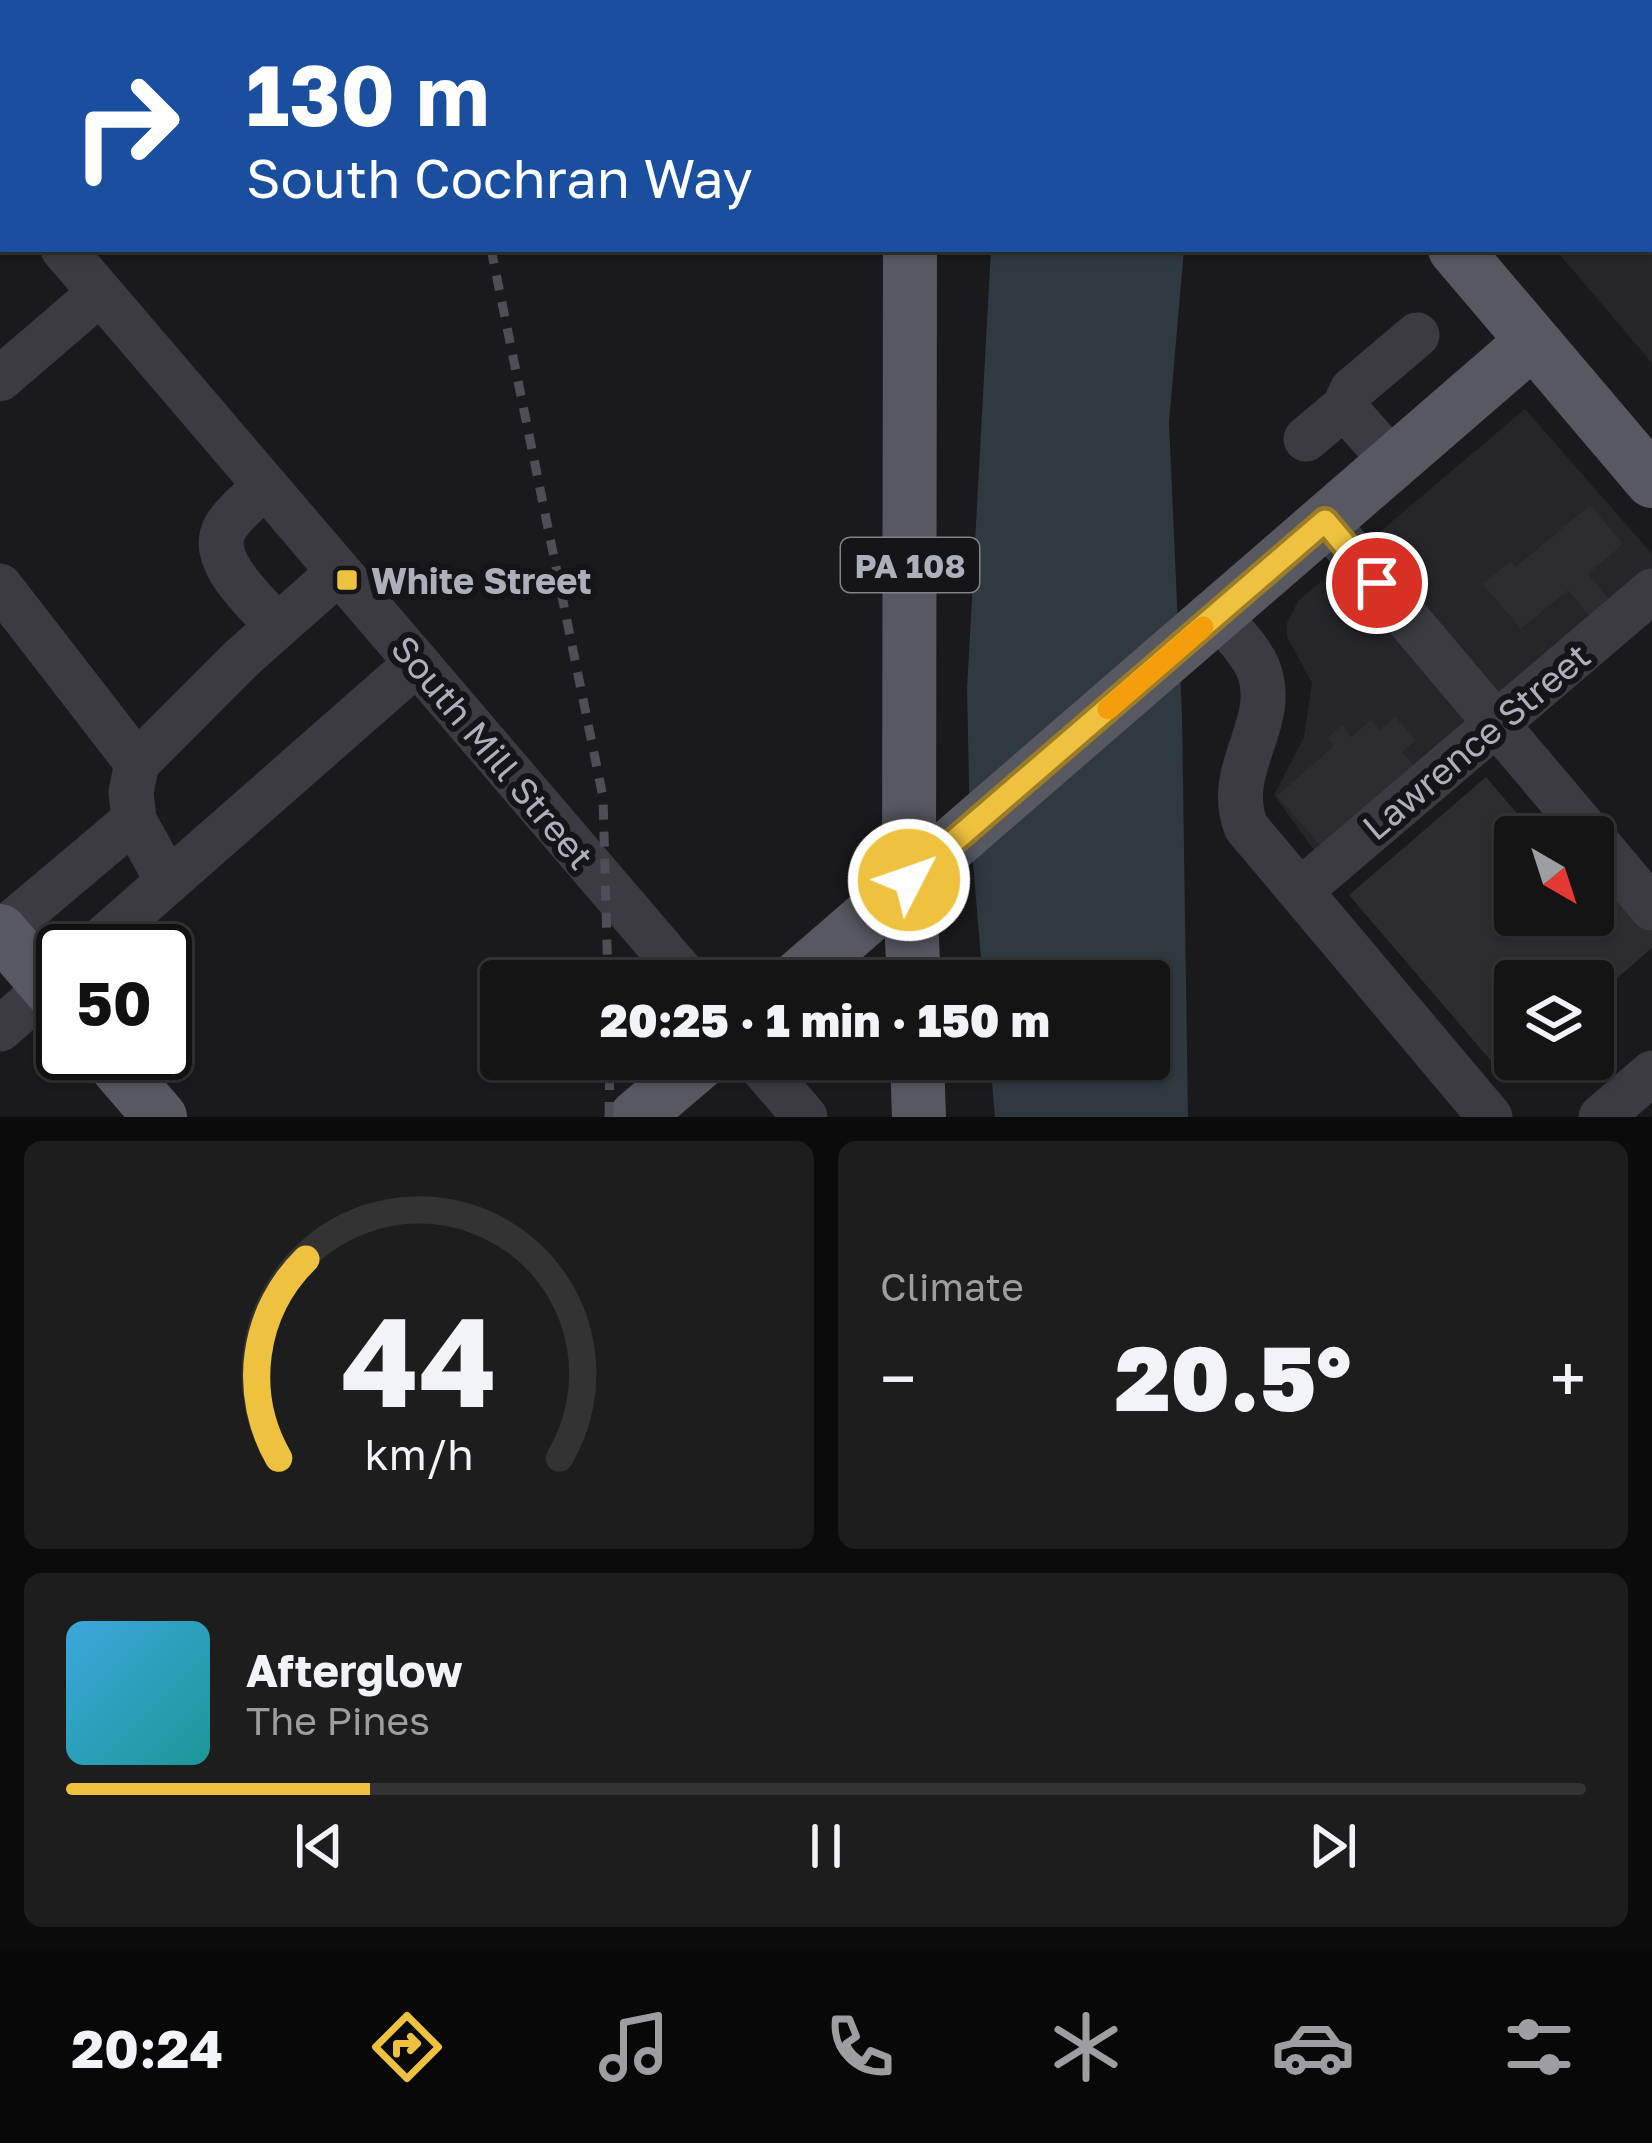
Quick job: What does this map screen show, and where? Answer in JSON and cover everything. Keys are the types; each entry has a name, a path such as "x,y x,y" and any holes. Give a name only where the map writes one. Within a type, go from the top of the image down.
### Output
{"main road":[{"name":"PA 108","path":"910,252 909,880 913,960"},
{"path":"1457,252 1652,481"},
{"path":"818,960 1532,342"},
{"path":"0,932 36,967"},
{"path":"128,1080 160,1117"},
{"path":"636,1117 679,1080"},
{"path":"918,1080 919,1117"}],"street":[{"name":"South Mill Street","path":"66,252 671,960"},
{"path":"0,380 100,293"},
{"path":"1306,440 1344,407 1352,390 1417,334"},
{"path":"1344,407 1394,462"},
{"path":"266,487 223,531 219,550 277,626"},
{"path":"1325,521 1573,816"},
{"path":"168,882 134,820 131,792 137,763 339,572"},
{"path":"0,586 137,763"},
{"name":"Lawrence Street","path":"1300,891 1652,591"},
{"path":"1202,627 1245,647 1263,688 1262,711 1238,788 1246,827 1490,1117"},
{"path":"120,924 417,663"},
{"path":"0,932 134,820"},
{"path":"1614,864 1652,908"},
{"path":"0,1029 36,1004"},
{"path":"1601,1117 1652,1073"},
{"path":"773,1080 805,1117"}],"shaded area":[{"path":"991,252 1184,252 1169,423 1182,715 1188,1117 995,1117 992,1080 1170,1080 1170,960 981,960 970,828 967,689"},
{"path":"1558,252 1652,252 1652,363"},
{"path":"1525,409 1652,554 1652,571 1319,857 1274,795 1304,737 1312,683 1287,637 1287,623 1298,601"}],"building":[{"path":"1590,505 1623,544 1588,574 1609,599 1589,616 1568,590 1521,629 1483,584 1511,561 1516,567"},
{"path":"1395,717 1416,740 1402,752 1414,766 1321,846 1277,796 1334,746 1327,738 1342,725 1351,737 1371,720 1380,730"},
{"path":"1486,777 1519,816 1494,816 1494,936 1614,936 1614,887 1652,931 1652,948 1614,981 1614,960 1494,960 1494,1064 1349,895"}],"railway":[{"path":"492,252 603,797 607,960"},
{"path":"609,1117 610,1080"}],"slow traffic":[{"path":"1108,709 1203,627"}],"place":[{"name":"White Street","path":"347,580"}],"route":[{"path":"909,880 1325,521 1377,583"}]}
